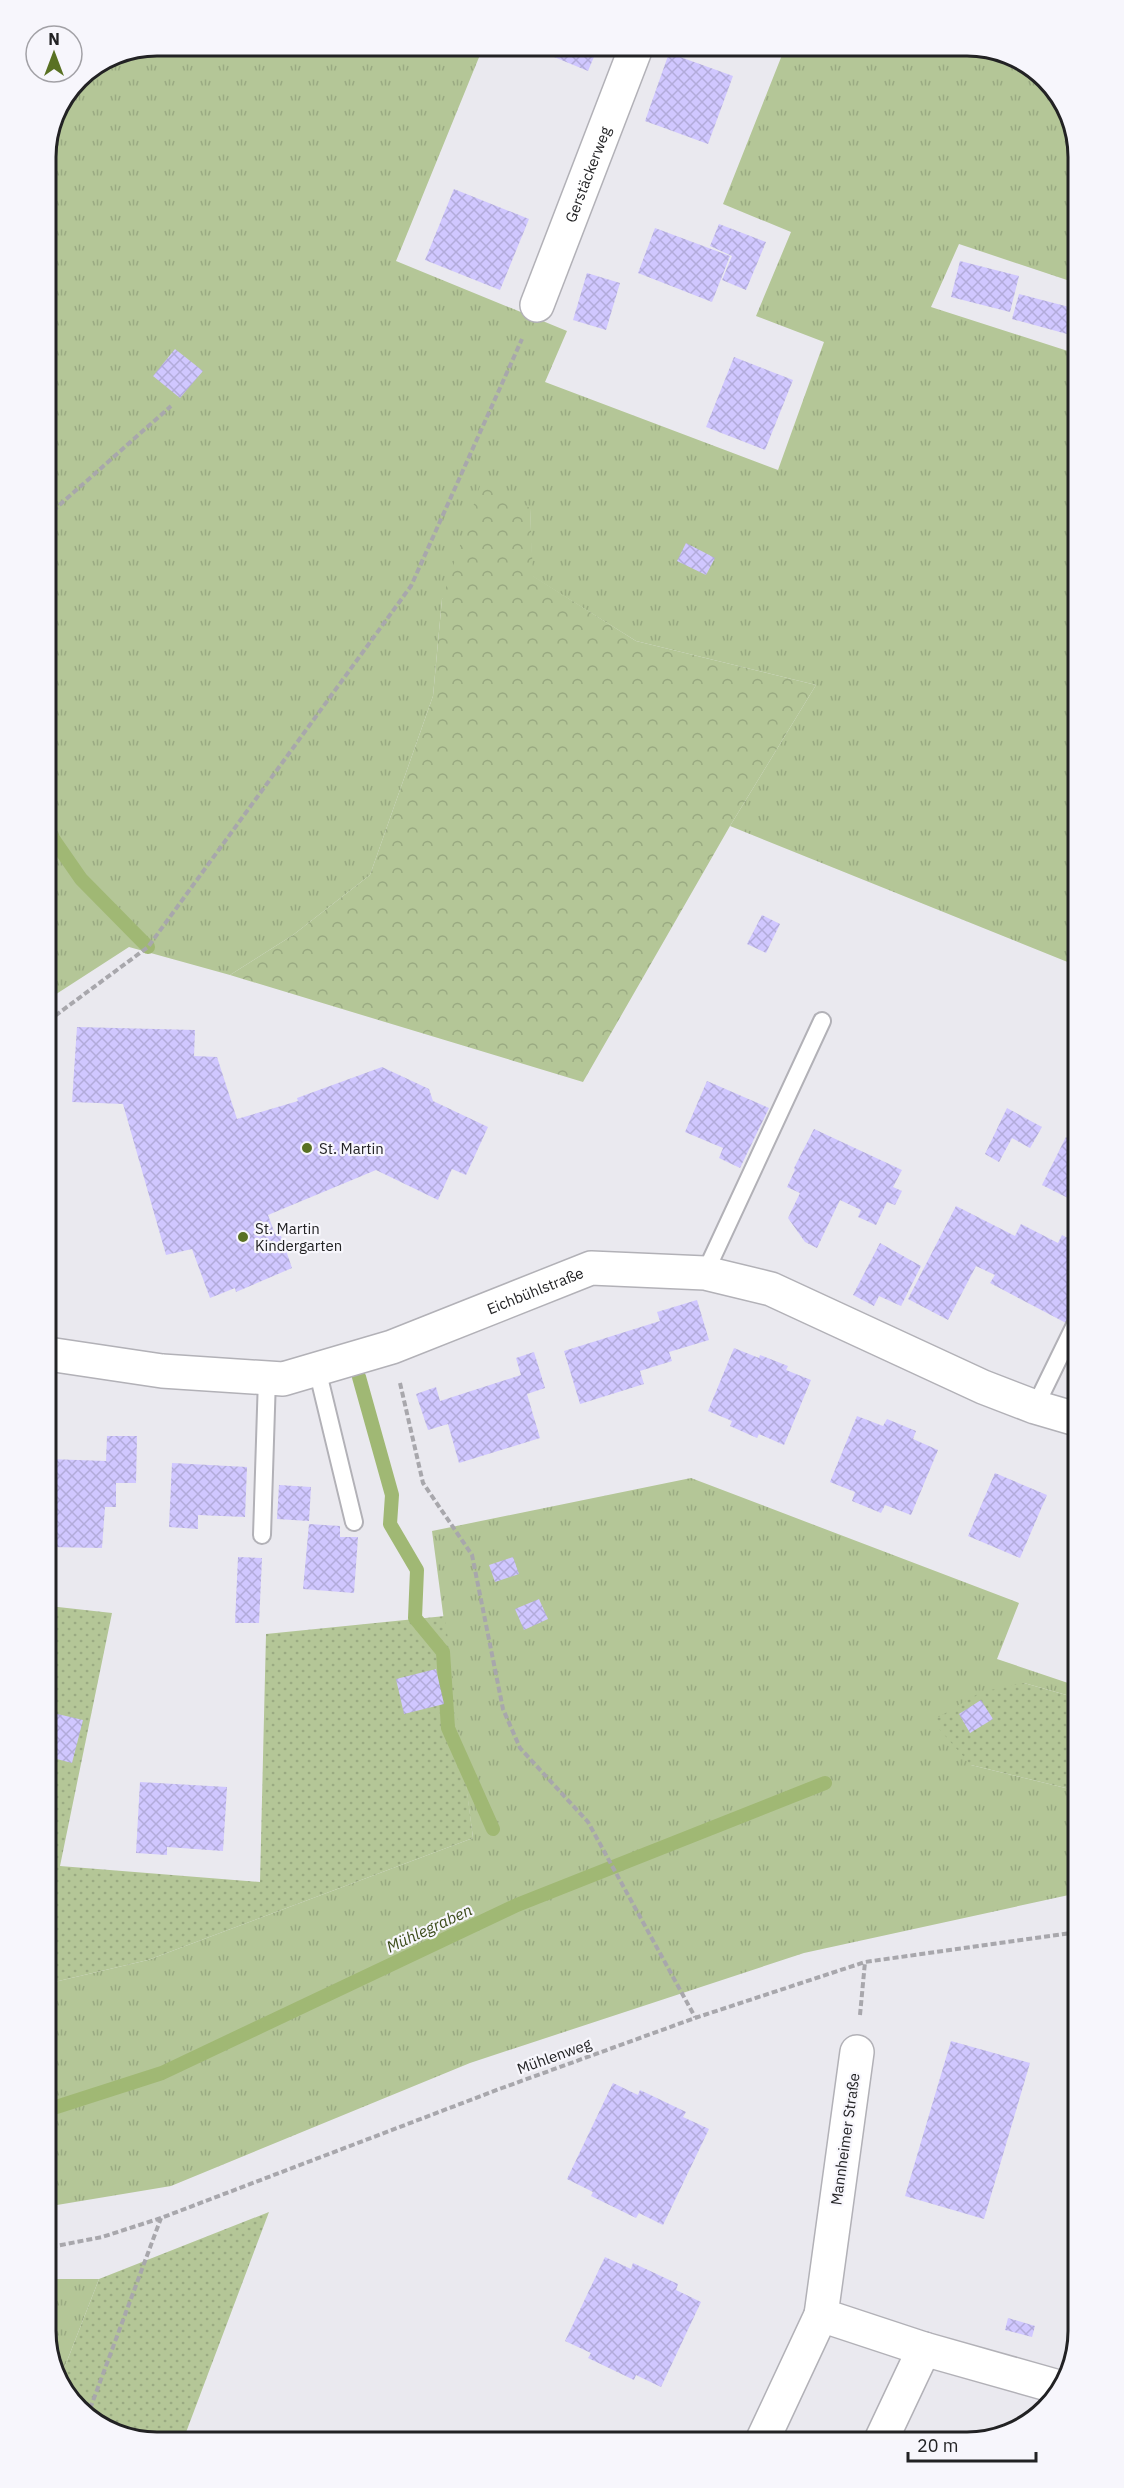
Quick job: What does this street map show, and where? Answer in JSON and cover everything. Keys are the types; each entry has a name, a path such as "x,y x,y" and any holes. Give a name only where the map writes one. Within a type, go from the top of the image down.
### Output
{"street":[{"name":"Gerstäckerweg","path":"537,305 633,56"},
{"name":"Eichbühlstraße","path":"56,1354 162,1371 283,1379 392,1347 591,1268 705,1273 771,1289 983,1387 1035,1407 1068,1416"},
{"name":"Mannheimer Straße","path":"766,2432 821,2315 857,2052"},
{"path":"821,2315 924,2349 1052,2385"},
{"path":"885,2432 924,2349"}],"lane":[{"path":"705,1273 822,1021"},
{"path":"1035,1407 1068,1339"},
{"path":"317,1369 354,1522"},
{"path":"262,1535 267,1378"}],"path":[{"path":"56,1015 148,947 411,586 537,305"},
{"path":"56,508 171,406"},
{"path":"392,1347 423,1483 472,1555 503,1708 519,1748 591,1827 695,2018"},
{"name":"Mühlenweg","path":"56,2246 102,2237 161,2218 502,2088 695,2018 865,1962 1068,1933"},
{"name":"Mannheimer Straße","path":"857,2052 865,1962"},
{"path":"91,2408 161,2218"}],"green space":[{"path":"480,56 396,261 567,331 545,382 778,470 824,342 756,316 791,232 723,204 782,56 987,57 1006,63 1029,76 1039,85 1058,112 1067,137 1068,280 959,244 931,307 1068,351 1068,962 730,826 816,685 636,641 532,576 530,508 442,599 433,696 370,875 293,935 230,975 129,947 56,994 56,150 59,131 76,95 101,73 118,63 137,57"},
{"path":"481,483 530,508 533,576 636,641 816,685 730,826 583,1082 230,975 293,935 370,875 433,696 442,599"},
{"path":"691,1478 1019,1603 997,1659 1068,1683 1068,1695 1024,1683 971,1765 1068,1789 1068,1895 804,1953 470,2063 171,2186 56,2205 56,1982 148,1960 473,1838 432,1531"},
{"path":"56,1607 112,1613 60,1866 260,1882 266,1634 445,1616 473,1838 148,1960 56,1982"},
{"path":"1024,1683 1068,1695 1068,1789 971,1765 932,1721 981,1692"},
{"path":"269,2212 186,2432 137,2431 112,2422 95,2412 81,2398 66,2376 64,2370 99,2279"},
{"path":"56,2279 99,2279 64,2370 56,2344"}],"building":[{"path":"552,56 594,56 588,71"},
{"path":"668,56 677,56 733,76 708,144 645,121"},
{"path":"454,189 529,219 500,290 425,260"},
{"path":"719,224 766,242 746,290 722,280 732,256 710,246"},
{"path":"655,228 730,256 712,302 638,273"},
{"path":"960,261 1019,276 1010,312 951,297"},
{"path":"587,273 620,283 606,330 573,320"},
{"path":"1019,294 1068,307 1067,334 1012,319"},
{"path":"175,349 203,371 180,398 153,376"},
{"path":"734,357 793,380 765,450 706,427"},
{"path":"686,543 715,558 706,575 677,561"},
{"path":"762,915 780,924 766,953 747,944"},
{"name":"St. Martin","path":"77,1027 195,1030 194,1056 217,1057 237,1119 298,1101 297,1098 382,1067 429,1089 433,1101 488,1127 466,1175 452,1169 438,1200 376,1170 268,1215 275,1234 280,1233 292,1268 236,1292 235,1288 210,1298 192,1249 166,1255 123,1104 72,1102"},
{"path":"707,1081 769,1108 740,1168 719,1158 723,1148 685,1132"},
{"path":"1007,1108 1042,1127 1030,1148 1012,1138 999,1162 985,1154"},
{"path":"814,1129 902,1170 893,1187 902,1191 895,1205 887,1202 876,1225 858,1217 861,1210 840,1200 817,1248 805,1242 788,1218 800,1193 787,1187"},
{"path":"1066,1137 1068,1138 1068,1198 1042,1185"},
{"path":"956,1206 1015,1236 1021,1224 1058,1243 1062,1235 1068,1238 1068,1319 1066,1323 990,1283 995,1275 976,1266 948,1320 908,1299"},
{"path":"880,1243 921,1266 901,1306 879,1296 874,1306 853,1295"},
{"path":"697,1300 709,1340 669,1352 672,1361 640,1371 644,1384 580,1404 564,1351 660,1321 657,1312"},
{"path":"734,1348 788,1366 786,1370 811,1380 784,1445 759,1434 757,1438 730,1426 732,1421 708,1411"},
{"path":"534,1352 545,1388 527,1394 540,1438 459,1463 448,1424 428,1430 416,1394 436,1387 440,1401 521,1375 516,1358"},
{"path":"857,1416 883,1426 887,1419 916,1431 913,1439 938,1450 911,1515 885,1505 881,1513 852,1501 855,1492 830,1482"},
{"path":"107,1436 137,1436 136,1483 116,1483 116,1507 105,1507 102,1548 56,1547 56,1459 106,1461"},
{"path":"172,1463 247,1467 245,1517 198,1515 198,1529 169,1527"},
{"path":"995,1473 1047,1495 1020,1558 968,1536"},
{"path":"279,1485 311,1487 309,1521 277,1519"},
{"path":"309,1524 340,1526 340,1537 358,1537 354,1593 303,1589"},
{"path":"238,1557 262,1558 259,1623 235,1623"},
{"path":"513,1557 519,1574 495,1582 489,1565"},
{"path":"539,1599 548,1619 524,1630 515,1609"},
{"path":"436,1669 444,1704 404,1714 396,1679"},
{"path":"981,1700 993,1719 970,1733 959,1714"},
{"path":"56,1714 83,1720 72,1763 56,1759"},
{"path":"140,1782 227,1787 223,1851 167,1847 167,1855 136,1853"},
{"path":"951,2041 1030,2063 984,2219 905,2196"},
{"path":"613,2083 638,2095 640,2090 686,2112 683,2117 709,2129 663,2225 639,2213 636,2218 591,2196 593,2192 567,2179"},
{"path":"605,2257 631,2269 633,2263 678,2284 676,2290 701,2302 661,2387 636,2375 634,2380 588,2358 591,2353 565,2341"},
{"path":"1008,2318 1035,2326 1032,2337 1005,2330"}],"waterway":[{"path":"56,843 81,879 148,947"},
{"path":"359,1377 392,1495 390,1524 417,1570 415,1618 443,1652 448,1728 493,1829"},
{"name":"Mühlegraben","path":"56,2107 162,2073 517,1905 825,1783"}],"place":[{"name":"St. Martin","path":"307,1148"},
{"name":"St. Martin Kindergarten","path":"243,1237"}]}
